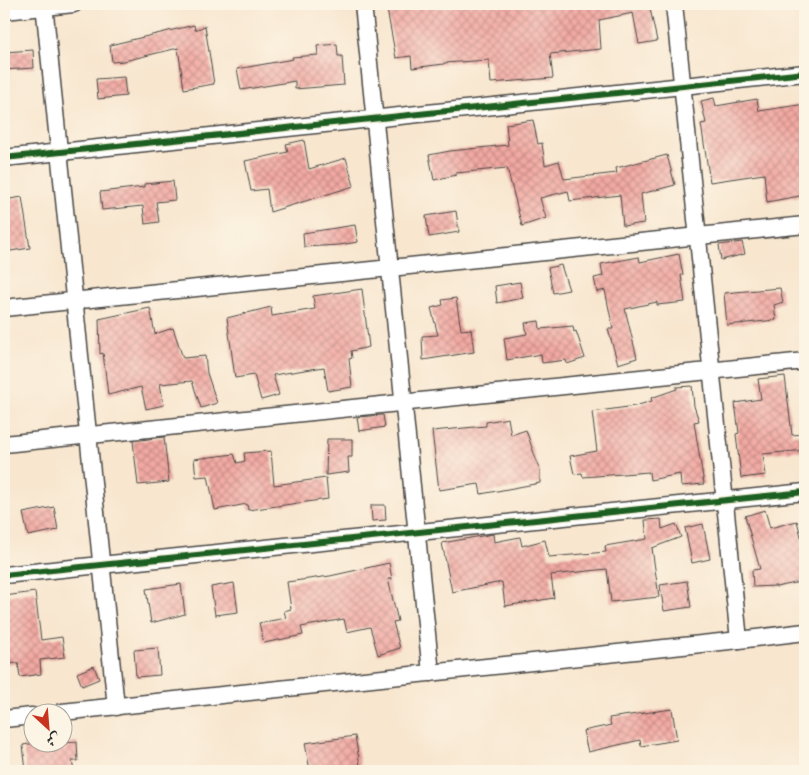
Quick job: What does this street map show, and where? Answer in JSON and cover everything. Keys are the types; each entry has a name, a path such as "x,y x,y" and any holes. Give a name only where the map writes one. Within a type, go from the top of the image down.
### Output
{"street":[{"path":"4,11 44,5 74,4"},
{"path":"363,4 431,673"},
{"path":"674,4 739,640"},
{"path":"44,5 116,707"},
{"path":"4,158 805,73"},
{"path":"4,308 805,225"},
{"path":"4,444 805,361"},
{"path":"4,575 805,492"},
{"path":"72,711 805,632"},
{"path":"4,719 22,717"}],"building":[{"path":"386,4 436,4 437,8 461,4 649,4 657,41 639,44 633,13 599,20 601,49 550,54 553,78 491,83 489,60 444,63 412,68 411,56 396,58"},
{"path":"194,25 195,30 205,26 214,84 184,89 178,48 124,61 112,62 110,45"},
{"path":"337,44 338,56 342,56 344,85 295,89 295,81 241,90 237,69 293,59 292,57 318,55 317,46"},
{"path":"33,50 34,68 4,70 4,52"},
{"path":"124,77 126,96 98,99 96,79"},
{"path":"714,98 716,106 757,99 759,111 805,104 805,195 767,202 764,174 710,182 701,124 706,123 701,101"},
{"path":"533,120 538,144 542,143 545,165 559,161 564,179 617,173 616,168 667,155 675,185 641,194 644,223 623,226 620,195 570,201 568,191 540,198 546,218 522,226 507,168 456,173 456,175 434,180 429,155 508,145 506,124"},
{"path":"304,140 309,169 346,158 354,186 270,212 267,189 251,191 245,161 288,152 286,144"},
{"path":"173,181 175,200 156,202 159,222 145,224 143,206 102,210 100,192 144,187 144,184"},
{"path":"22,197 30,248 4,252 4,200"},
{"path":"456,211 459,232 429,237 426,216"},
{"path":"355,225 358,242 304,247 303,233"},
{"path":"742,242 745,254 721,260 719,245"},
{"path":"679,254 685,302 657,305 657,302 625,309 637,358 618,364 608,329 613,329 605,290 597,292 594,278 603,276 601,264 639,257 640,262"},
{"path":"561,265 569,290 553,293 548,268"},
{"path":"520,282 523,298 497,303 495,286"},
{"path":"780,288 783,302 774,305 776,320 727,325 724,293"},
{"path":"362,289 369,347 351,351 352,358 349,359 352,387 328,391 324,367 273,375 279,395 261,400 254,375 235,378 227,318 271,307 272,316 315,309 313,296"},
{"path":"456,298 461,330 471,329 474,352 423,360 422,336 438,335 431,308 443,305 442,300"},
{"path":"150,308 155,334 173,328 183,358 205,356 207,373 217,403 201,408 192,381 160,384 164,405 146,409 141,387 108,395 103,353 100,354 99,319"},
{"path":"539,321 540,329 573,326 585,358 567,364 566,360 542,363 541,354 507,360 504,338 527,334 525,323"},
{"path":"785,376 792,435 805,434 805,450 763,454 766,475 741,478 736,434 739,433 735,403 761,399 758,379"},
{"path":"692,386 694,406 699,421 694,422 704,484 681,486 680,474 650,480 649,472 583,477 582,473 574,474 570,456 597,451 592,412 635,406 652,401 651,398 677,389 676,387"},
{"path":"383,415 385,427 359,431 357,417"},
{"path":"508,418 511,435 526,430 540,471 540,483 481,494 479,484 439,490 432,431 486,426 486,422"},
{"path":"164,437 169,482 138,485 133,441"},
{"path":"327,439 352,439 352,457 348,457 349,472 326,475"},
{"path":"271,451 274,485 326,478 328,499 248,510 247,504 215,510 208,476 196,477 194,459 234,454 237,463 245,461 244,453"},
{"path":"371,505 385,505 386,520 372,521"},
{"path":"54,507 58,530 28,536 23,513"},
{"path":"765,510 770,528 797,521 805,552 805,581 776,587 753,587 752,570 760,569 745,516"},
{"path":"661,519 662,529 676,524 681,537 652,548 659,597 611,602 607,569 551,575 554,598 505,606 502,582 452,592 442,543 493,534 494,542 520,537 522,546 545,540 549,557 606,552 605,546 647,539 645,520"},
{"path":"703,524 710,559 692,563 685,528"},
{"path":"389,563 392,579 388,579 398,621 393,622 400,648 378,655 370,627 347,632 344,619 301,627 303,635 264,643 259,623 286,618 284,611 291,609 287,582 330,576"},
{"path":"687,581 691,607 664,611 660,585"},
{"path":"234,583 238,612 215,615 211,587"},
{"path":"181,584 185,614 151,623 146,589"},
{"path":"35,592 41,640 62,637 65,657 40,660 41,674 20,677 18,663 4,664 4,596"},
{"path":"158,648 160,675 136,677 134,650"},
{"path":"94,666 99,679 82,686 77,673"},
{"path":"672,709 677,740 641,746 640,740 588,752 583,731 611,725 609,718"},
{"path":"355,736 361,771 310,771 305,743"},
{"path":"72,742 77,742 78,761 72,761 74,771 26,771 24,752 72,752"}],"cycle path":[{"path":"4,158 805,73"},
{"path":"4,575 805,492"}]}
